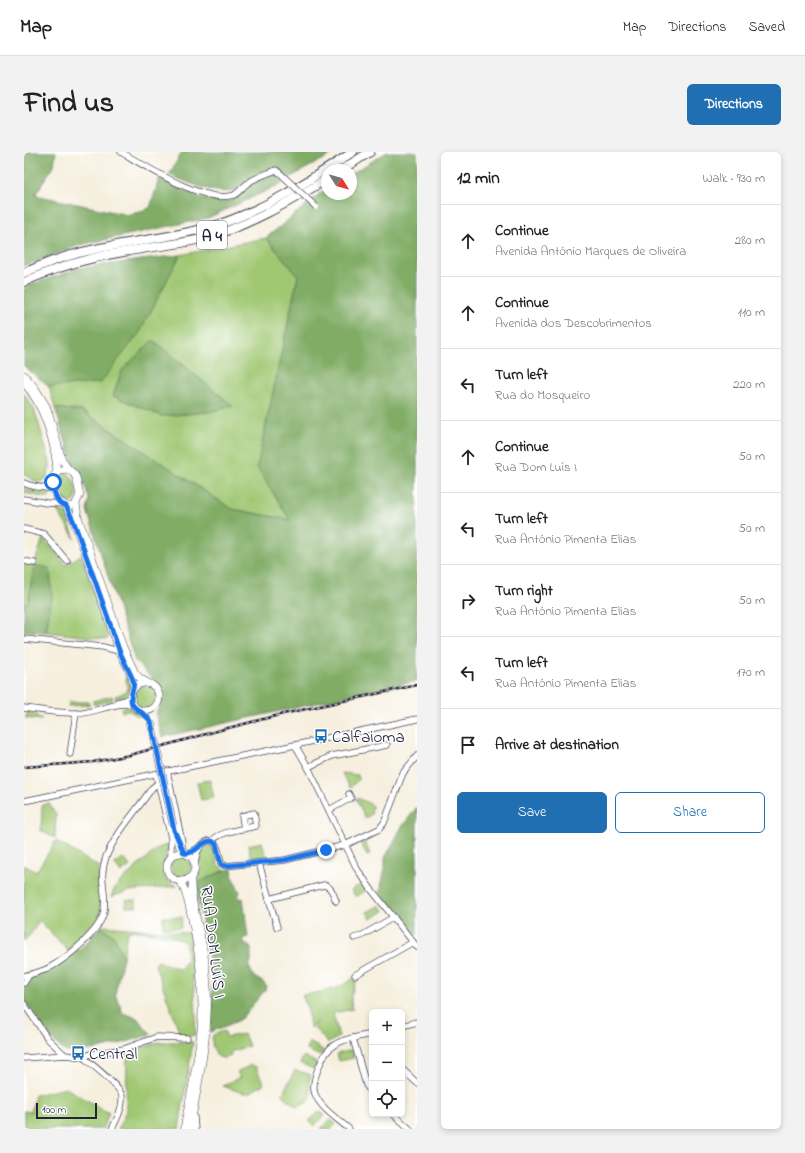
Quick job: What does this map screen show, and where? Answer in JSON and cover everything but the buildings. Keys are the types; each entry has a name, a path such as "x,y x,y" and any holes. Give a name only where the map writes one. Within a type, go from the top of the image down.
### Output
{"highway":[{"name":"A 4","path":"24,273 42,264 68,256 95,249 162,238 220,224 245,215 273,201 353,152"},
{"path":"351,164 370,152"},
{"name":"A 4","path":"24,282 64,265 86,259 200,239 221,233 249,223 321,182"}],"main road":[{"path":"24,375 35,388 46,406 50,414 62,460 68,469 73,473 78,483 80,495 76,503 78,517 116,641 135,672 141,679 152,685 158,692 159,702 154,708 149,711 141,711"},
{"path":"24,383 38,402 45,418 56,461 55,492 73,520 121,655 132,679 134,686 132,693 133,705 147,716 151,722 173,828"},
{"path":"55,475 62,469 68,469"},
{"path":"64,505 70,506 76,503"},
{"path":"132,693 138,684 148,683"},
{"path":"151,722 154,708"},
{"name":"RUA DOM LUÍS I","path":"173,828 184,852 193,859 195,864 194,872 186,880 180,881 172,878 167,872 167,864 172,856 173,828"},
{"path":"172,856 184,852"},
{"name":"RUA DOM LUÍS I","path":"190,877 202,945 207,988 205,1040 190,1129"},
{"name":"RUA DOM LUÍS I","path":"180,881 185,889 194,928 201,974 202,996 200,1041 184,1129"}],"street":[{"path":"120,152 170,180 207,194 227,196 235,194 248,182 276,170 316,207"},
{"path":"24,483 36,487 42,486 55,475"},
{"path":"42,486 55,492 52,500 44,502"},
{"path":"24,499 64,505"},
{"path":"24,530 39,532 47,535 67,561"},
{"path":"24,561 34,563"},
{"path":"24,639 103,647 114,650 121,655"},
{"path":"103,647 116,641"},
{"path":"24,704 80,710 97,708 126,700 132,693"},
{"path":"24,708 61,713 76,713 94,711 125,704 133,705"},
{"path":"70,754 76,713"},
{"path":"24,801 417,718"},
{"path":"298,744 361,876 417,947"},
{"path":"308,767 332,756 387,745"},
{"path":"212,841 216,844 221,864 225,866 285,860 345,845 378,829 384,824 403,773 417,756"},
{"path":"167,771 184,852 194,851 205,842 212,841 219,835 244,829"},
{"name":"RUA DOM LUÍS I","path":"156,774 170,838 172,856"},
{"path":"24,984 27,975 48,969 79,947 99,924 104,911 102,879 103,868 108,852 114,841 152,788 158,783"},
{"path":"329,810 351,798 349,794"},
{"path":"195,864 200,847"},
{"path":"259,863 277,927"},
{"path":"269,899 324,885 328,886 332,890 336,902"},
{"path":"354,938 361,936 394,917"},
{"path":"355,975 413,942"},
{"path":"24,1004 48,1039 65,1055"},
{"path":"405,1025 417,1022"},
{"path":"349,1129 322,1105 315,1093 314,1081 329,1049 339,1042 369,1035"},
{"path":"24,1058 65,1055 83,1057 92,1054 124,1049 157,1037 187,1038"},
{"path":"354,1038 366,1084 369,1089"},
{"path":"83,1057 118,1088 122,1096 118,1115 112,1129"},
{"path":"405,1072 417,1083"},
{"path":"192,1113 194,1117 195,1129"},
{"path":"396,1117 410,1129"}],"green space":[{"path":"24,152 56,152 54,165 35,195 128,215 150,208 159,179 203,199 231,201 252,183 276,174 283,183 208,218 80,245 24,266"},
{"path":"182,152 336,152 289,178 276,168 256,175 245,182 238,189 229,192 212,190 169,175"},
{"path":"387,152 417,152 417,681 162,737 156,714 164,691 135,661 87,510 89,499 86,489 83,481 74,468 55,408 82,411 232,509 290,520 257,467 298,276 266,238 321,193 321,200 357,200 357,170"},
{"path":"266,238 298,276 257,467 291,520 232,509 82,411 55,408 49,387 100,382 140,332 180,255","holes":["122,370 232,406 208,412 162,416 113,396"]},
{"path":"180,255 140,332 100,383 49,387 24,366 24,289 30,285 80,268"},
{"path":"153,340 233,406 208,412 162,416 113,396 122,370"},
{"path":"24,393 34,409 50,462 50,468 46,479 37,482 24,475"},
{"path":"62,473 69,474 75,483 75,501 67,503 58,493 56,485 57,480"},
{"path":"24,487 30,491 48,491 50,495 48,498 24,493"},
{"path":"55,507 66,514 75,539"},
{"path":"43,538 66,565 81,555 109,636 107,639 46,632 52,597 34,565"},
{"path":"24,564 34,565 28,603 24,604"},
{"path":"34,565 50,568 52,597 46,632 28,631 24,634 24,604 28,603"},
{"path":"129,677 129,692 121,698 116,699 115,696 126,690 127,685 125,678"},
{"path":"145,685 154,688 157,697 154,706 145,709 136,706 133,697 136,688"},
{"path":"112,696 113,700 94,705 93,701"},
{"path":"69,702 89,702 89,705 68,706"},
{"path":"131,707 145,716 138,716 128,710 122,712 121,708"},
{"path":"27,711 33,713 42,720 26,718"},
{"path":"342,773 358,775 359,779 350,788"},
{"path":"210,780 214,798 201,800 197,782"},
{"path":"358,798 372,805 372,814 365,818 356,799"},
{"path":"49,803 56,814 55,838 41,831 42,805"},
{"path":"417,807 417,936 389,905 380,892 385,867 385,858 401,828"},
{"path":"364,840 370,854 367,856 360,842"},
{"path":"56,841 99,867 101,903 97,923 92,931 69,952 39,920 33,931 24,941 24,865 36,872"},
{"path":"262,842 267,860 251,861 249,845"},
{"path":"169,844 163,872 169,882 177,886 129,891 111,897 115,888 122,880 158,848"},
{"path":"210,846 214,850 218,865 225,870 195,884 200,871 201,853"},
{"path":"177,857 185,857 191,863 191,871 185,877 177,877 171,871 171,863"},
{"path":"123,858 130,866 121,873 115,864"},
{"path":"232,869 233,879 240,892 238,897 239,899 243,898 248,937 243,938 244,942 251,948 251,961 249,967 254,977 266,986 265,990 240,1020 211,1032 212,974 195,884 225,870"},
{"path":"362,883 367,890 356,897 351,890"},
{"path":"126,900 136,900 136,907 126,907"},
{"path":"380,905 384,911 371,919 367,912"},
{"path":"163,917 182,917 181,928 163,928"},
{"path":"101,927 189,933 196,1015 195,1035 187,1036 180,1034 155,965 158,961 179,969 185,963 187,957 185,942 170,936 133,930 127,933 123,958 115,937"},
{"path":"101,927 115,937 123,958 115,994 123,1013 137,1018 152,1034 132,1041 110,1046 76,1052 65,1052 51,1039 24,1000 24,988 32,976 82,947"},
{"path":"353,978 356,982 351,999 353,1009 333,1013 339,1037 328,1043 313,1027 318,1021 310,1028 308,1010 302,995 336,988"},
{"path":"224,1031 227,1037 244,1034 249,1046 230,1052 231,1056 229,1057 219,1057 215,1054 212,1038 213,1035"},
{"path":"159,1042 193,1042 179,1129 118,1129 126,1111 127,1053"},
{"path":"309,1042 323,1050 320,1056 307,1050"},
{"path":"352,1050 354,1058 339,1061 337,1054"},
{"path":"304,1056 317,1063 313,1069 300,1063"},
{"path":"251,1065 256,1067 264,1084 249,1093 243,1093 223,1086 240,1077 237,1072"},
{"path":"295,1070 311,1075 309,1084 311,1099 297,1107 282,1095"},
{"path":"66,1088 109,1113 103,1129 31,1129 24,1127 24,1111 31,1112 35,1095"},
{"path":"320,1111 325,1114 314,1126 309,1121"},
{"path":"330,1119 336,1124 331,1129 321,1129"}],"railway":[{"path":"24,767 93,762 130,755 283,714 417,685"}],"place":[{"name":"Calfaioma","path":"321,736"},
{"name":"Central","path":"78,1053"}],"route":[{"path":"53,482 58,501 66,506 70,512 121,656 132,679 134,686 130,696 133,705 145,714 151,722 174,830 178,843 184,853 186,854 194,851 210,840 216,844 221,864 225,866 285,860 326,850"}]}
